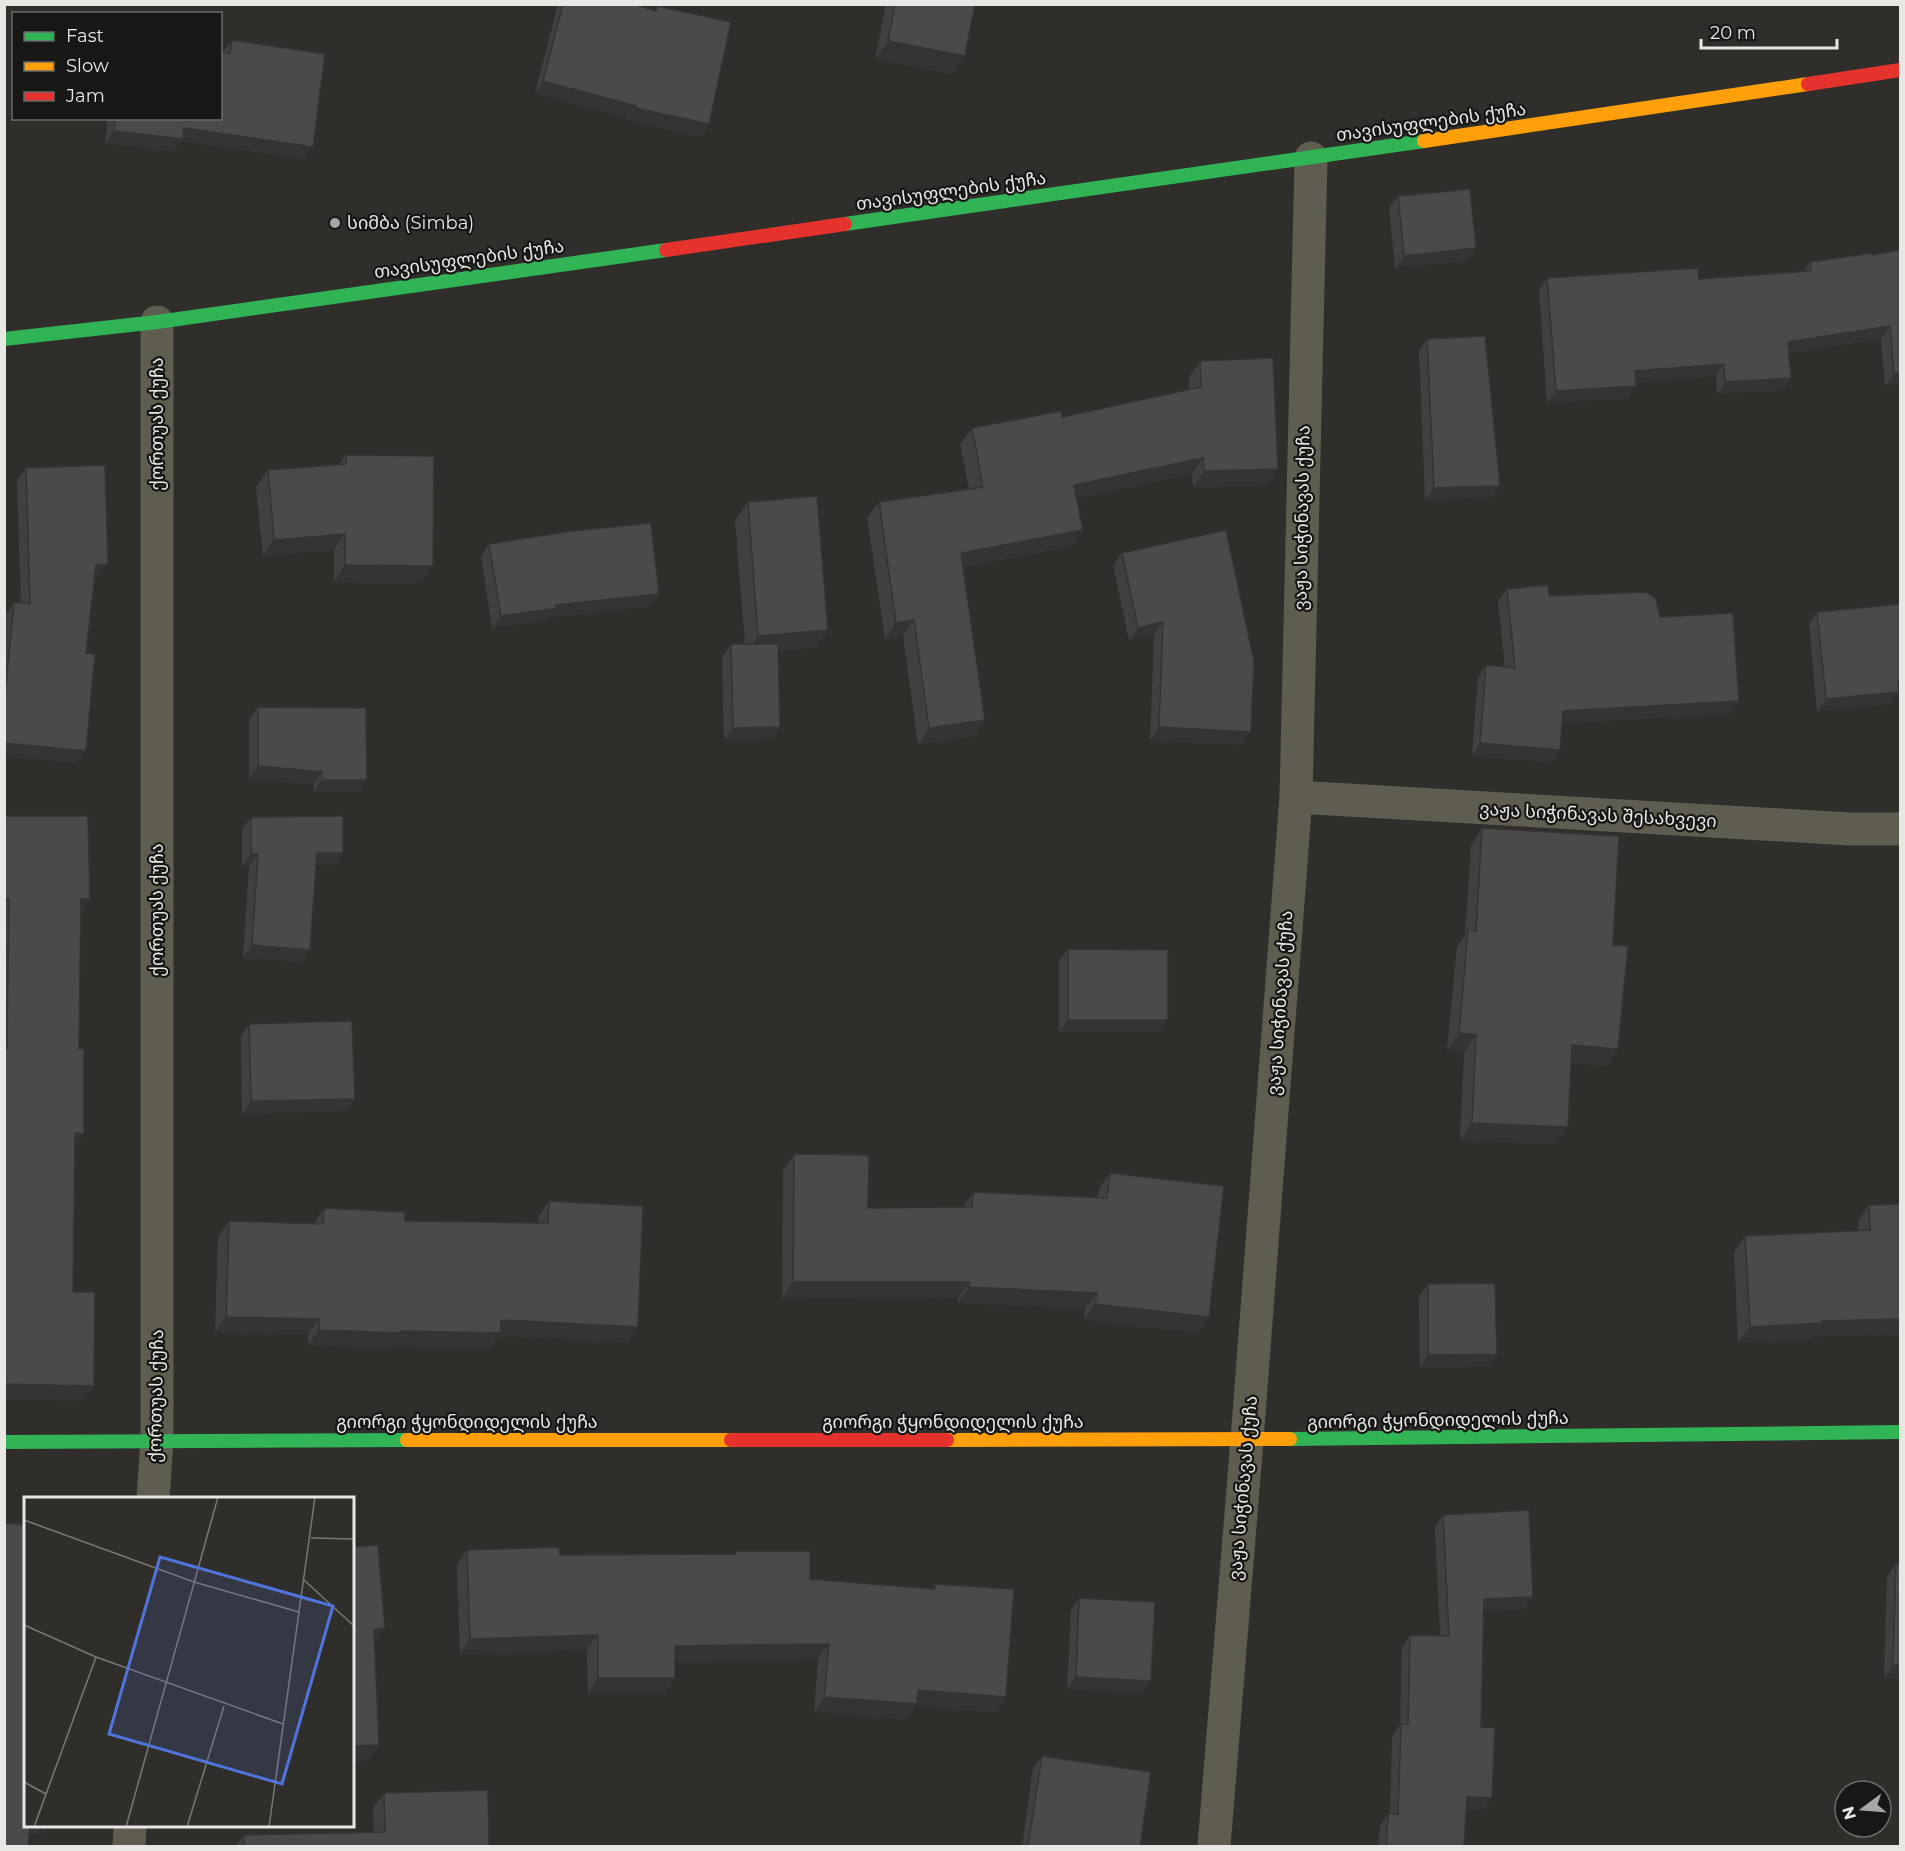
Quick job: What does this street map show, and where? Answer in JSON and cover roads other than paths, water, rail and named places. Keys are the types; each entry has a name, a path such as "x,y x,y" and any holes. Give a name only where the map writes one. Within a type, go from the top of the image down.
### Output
{"main road":[{"name":"თავისუფლების ქუჩა","path":"4,339 157,322 1311,158 1900,70"},
{"name":"გიორგი ჭყონდიდელის ქუჩა","path":"4,1442 1247,1440 1900,1432"}],"street":[{"name":"ვაჟა სიჭინავას ქუჩა","path":"1214,1846 1296,798 1311,158"},
{"name":"ქორთუას ქუჩა","path":"153,1497 157,1440 157,322"},
{"name":"ვაჟა სიჭინავას შესახვევი","path":"1296,798 1850,829 1900,828"},
{"path":"129,1846 130,1827"}],"place":[{"name":"სიმბა (Simba)","path":"335,223"}]}
